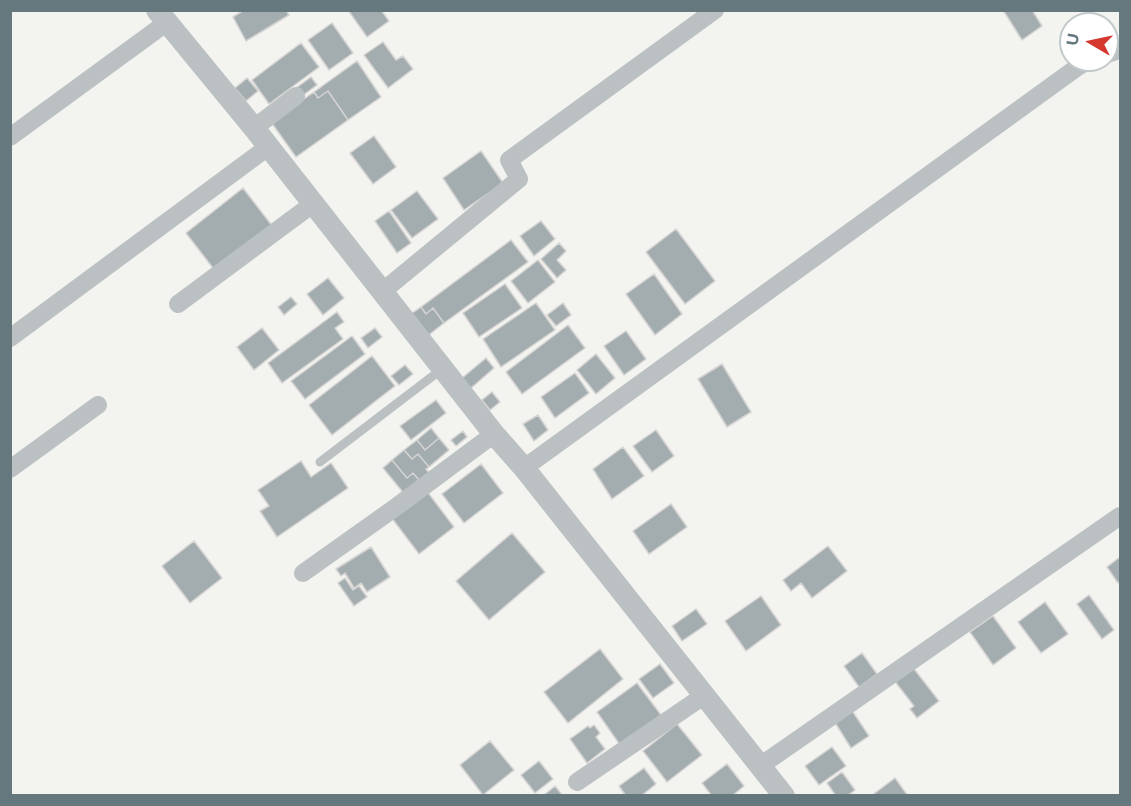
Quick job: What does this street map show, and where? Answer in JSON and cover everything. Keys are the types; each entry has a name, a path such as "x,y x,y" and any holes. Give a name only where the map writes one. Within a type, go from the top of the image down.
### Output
{"street":[{"path":"383,291 519,179 509,160 715,10"},
{"path":"10,137 162,17 314,203 494,434 524,468 784,795"},
{"path":"524,468 1070,72"},
{"path":"254,128 296,96"},
{"path":"10,338 268,147"},
{"path":"178,304 314,203"},
{"path":"10,469 98,405"},
{"path":"303,573 494,434"},
{"path":"760,766 1120,516"},
{"path":"577,782 705,695"}],"lane":[{"path":"320,462 444,368"}],"building":[{"path":"244,10 286,10 289,15 246,41 233,17"},
{"path":"348,10 381,10 389,21 367,37"},
{"path":"1003,10 1032,10 1042,26 1022,40"},
{"path":"332,23 353,53 329,70 308,40"},
{"path":"383,42 396,60 403,56 413,69 388,88 364,55"},
{"path":"301,43 319,67 269,104 252,80"},
{"path":"357,61 381,97 348,120 328,91 318,98 314,92"},
{"path":"311,77 317,85 302,96 296,88"},
{"path":"247,78 258,91 246,101 235,88"},
{"path":"328,91 348,120 296,157 271,122 314,92 318,98"},
{"path":"374,136 396,167 373,184 350,153"},
{"path":"481,151 503,183 464,210 443,178"},
{"path":"243,188 273,227 216,272 186,233"},
{"path":"417,191 438,219 412,238 391,210"},
{"path":"389,211 411,243 397,253 375,221"},
{"path":"541,221 555,239 534,256 520,236"},
{"path":"676,229 715,281 685,304 646,252"},
{"path":"511,240 528,262 444,323 433,308 426,314 421,307"},
{"path":"559,243 566,251 557,260 566,270 557,278 541,259"},
{"path":"538,260 555,282 528,303 511,281"},
{"path":"654,274 682,314 655,335 626,294"},
{"path":"328,278 344,298 323,315 307,294"},
{"path":"505,284 522,308 479,337 463,313"},
{"path":"291,297 297,304 284,315 278,307"},
{"path":"536,303 555,330 501,367 483,339"},
{"path":"563,303 571,315 556,326 547,315"},
{"path":"421,307 426,314 433,308 444,323 425,338 408,316"},
{"path":"337,312 344,322 335,328 343,339 282,383 268,363"},
{"path":"568,325 585,348 522,394 506,372"},
{"path":"262,328 279,350 254,370 237,347"},
{"path":"375,328 382,337 368,348 361,338"},
{"path":"626,331 646,359 624,375 604,346"},
{"path":"352,336 365,354 305,399 291,381"},
{"path":"596,354 615,378 596,394 577,370"},
{"path":"372,356 395,386 332,435 309,405"},
{"path":"486,358 494,368 470,389 461,379"},
{"path":"722,364 751,412 727,427 698,379"},
{"path":"405,365 413,374 399,385 391,376"},
{"path":"575,373 589,393 555,418 541,397"},
{"path":"492,392 500,402 490,410 482,400"},
{"path":"436,400 446,413 411,440 400,426"},
{"path":"538,415 548,430 534,441 523,424"},
{"path":"431,428 439,438 425,450 417,440"},
{"path":"656,430 674,456 652,472 633,446"},
{"path":"463,431 467,437 456,446 451,440"},
{"path":"439,438 449,450 429,467 418,454 412,459 404,450 417,440 425,450"},
{"path":"623,447 644,476 612,499 593,469"},
{"path":"404,450 412,459 418,454 429,467 426,469 429,473 420,481 413,473 407,478 392,460"},
{"path":"392,460 407,478 413,473 420,481 406,496 383,468"},
{"path":"301,461 311,477 331,463 348,488 277,537 260,511 269,506 258,490"},
{"path":"481,464 503,493 464,523 442,494"},
{"path":"426,490 454,527 419,554 391,517"},
{"path":"671,504 687,527 649,554 633,531"},
{"path":"512,533 545,572 489,620 456,581"},
{"path":"194,541 222,578 190,603 162,566"},
{"path":"828,546 847,571 812,598 801,583 791,591 783,580"},
{"path":"371,547 390,577 367,592 361,583 354,588 345,573 341,576 336,569"},
{"path":"1120,557 1120,581 1118,583 1107,567"},
{"path":"345,578 353,590 359,586 367,597 354,606 338,583"},
{"path":"1089,595 1114,630 1102,639 1077,604"},
{"path":"761,596 781,625 746,651 725,621"},
{"path":"1045,602 1068,634 1041,653 1018,622"},
{"path":"696,609 707,624 682,641 672,626"},
{"path":"993,616 1016,648 993,665 970,632"},
{"path":"600,649 623,679 568,723 544,692"},
{"path":"862,653 877,674 859,687 844,666"},
{"path":"660,664 674,683 653,698 639,679"},
{"path":"911,665 939,701 917,718 910,709 914,706 893,679"},
{"path":"637,683 661,715 620,745 597,712"},
{"path":"851,709 869,736 851,748 834,721"},
{"path":"677,724 702,755 667,782 643,751"},
{"path":"594,725 600,733 596,737 605,749 587,763 570,739 588,726 590,728"},
{"path":"490,741 514,770 483,795 460,765"},
{"path":"832,747 846,766 819,785 805,766"},
{"path":"539,761 553,779 535,793 521,775"},
{"path":"727,764 744,786 732,796 712,796 702,783"},
{"path":"644,768 656,784 641,796 626,796 619,786"},
{"path":"842,772 855,790 847,796 836,796 827,783"},
{"path":"895,778 908,796 871,796"},
{"path":"555,786 563,796 543,796"}]}
